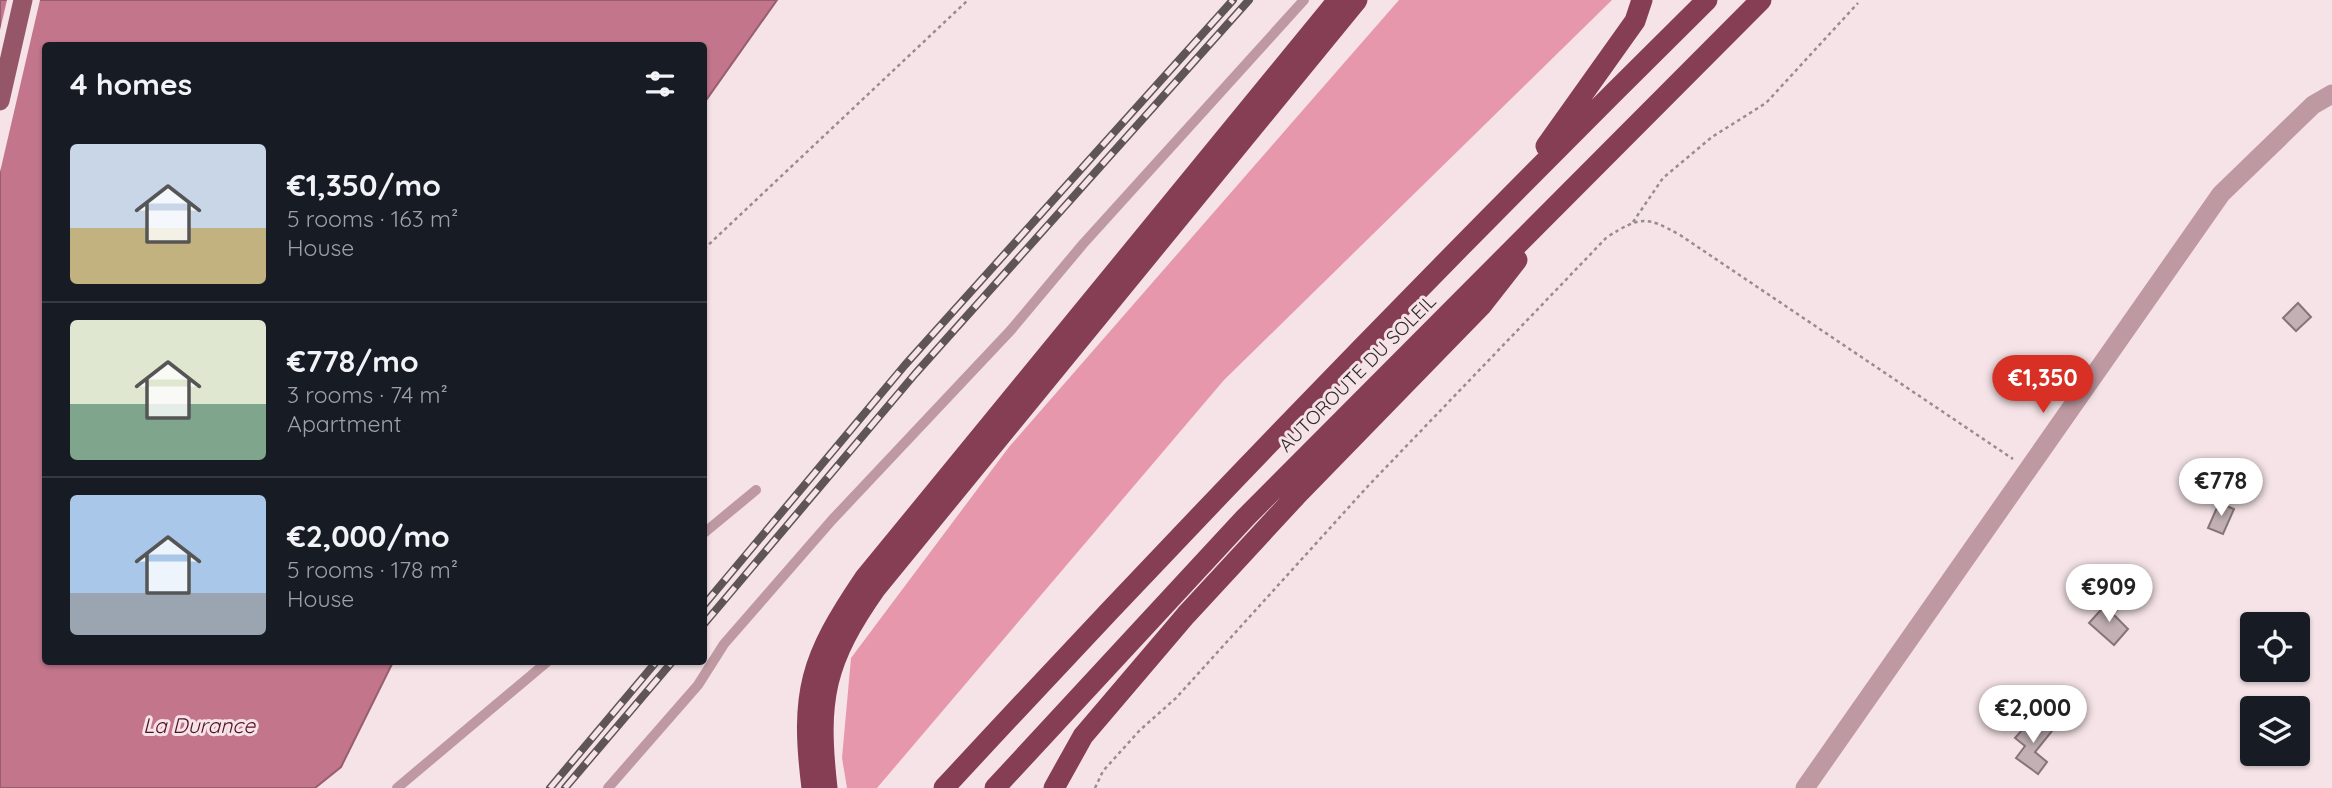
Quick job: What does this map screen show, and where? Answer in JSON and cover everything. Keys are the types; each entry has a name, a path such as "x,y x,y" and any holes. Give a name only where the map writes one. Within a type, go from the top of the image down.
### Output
{"highway":[{"path":"812,788 807,709 814,668 838,617 864,579 1338,0"},
{"path":"827,788 821,711 831,667 850,624 876,588 1357,0"},
{"path":"1512,193 1635,21 1642,0"},
{"name":"AUTOROUTE DU SOLEIL","path":"944,788 1231,482 1512,193 1707,0"},
{"name":"AUTOROUTE DU SOLEIL","path":"995,788 1245,518 1761,0"},
{"path":"1054,788 1083,736 1186,615 1296,496 1481,306 1578,182"}],"main road":[{"path":"0,101 23,0"}],"street":[{"path":"1805,788 2221,194 2313,105 2332,94"}],"lane":[{"path":"608,788 698,685 724,644 832,520 1011,330 1083,244 1304,0"},
{"path":"707,531 756,490"},
{"path":"397,788 543,665"}],"path":[{"path":"707,246 968,0"},
{"path":"1633,222 1663,178 1712,137 1766,103 1858,3"},
{"path":"1095,788 1103,771 1140,730 1176,698 1378,476 1607,237 1633,222 1651,219 1681,235 2029,470"}],"shaded area":[{"path":"1399,0 1612,0 1224,380 877,788 847,788 842,758 851,658 1009,447"}],"water":[{"name":"La Durance","path":"0,0 777,0 707,99 707,42 42,42 42,665 392,665 341,767 315,788 0,788"}],"pier":[{"path":"7,0 40,0 0,172 0,30"}],"building":[{"path":"2298,303 2311,317 2296,331 2283,318"},
{"path":"2219,503 2234,509 2223,534 2208,528"},
{"path":"2109,601 2118,609 2113,614 2128,629 2114,645 2089,623"},
{"path":"2032,719 2052,731 2035,752 2047,762 2038,774 2016,758 2025,746 2015,738"}],"railway":[{"path":"707,601 905,365 1233,0"},
{"path":"707,620 915,374 1249,0"},
{"path":"550,788 653,665"},
{"path":"565,788 669,665"}]}
